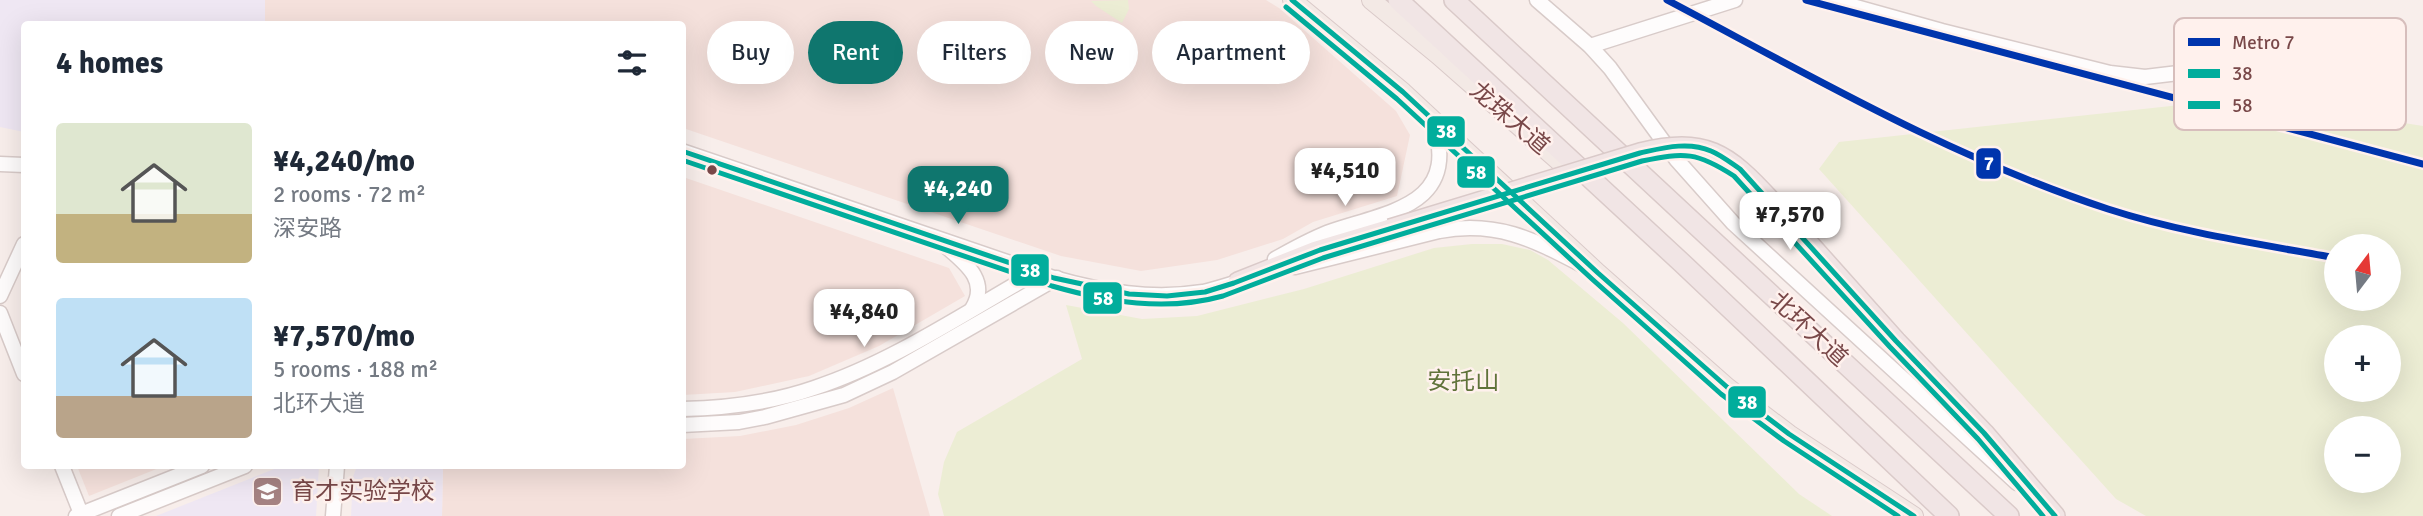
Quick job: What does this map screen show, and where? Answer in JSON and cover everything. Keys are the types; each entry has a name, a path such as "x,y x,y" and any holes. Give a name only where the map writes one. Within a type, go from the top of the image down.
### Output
{"highway":[{"name":"北环大道","path":"1398,0 1682,263 1949,516"},
{"name":"北环大道","path":"1454,0 2009,516"},
{"path":"1238,282 1316,251 1640,153 1671,146 1700,148 1726,159 1740,169 1771,201 1896,341 1984,433 2050,511"}],"main road":[{"path":"1292,0 1403,92 1598,273 1727,387 1789,434 1914,516"},
{"name":"龙珠大道","path":"1371,0 1438,55 1611,208 1682,263"}],"street":[{"path":"1537,0 1590,46 1614,73 1676,159 1733,223 2050,511"},
{"path":"1590,46 1735,0"},
{"path":"1831,0 2110,73 2145,77 2174,74"},
{"path":"1238,282 1310,240 1398,210 1428,192 1437,172 1440,153 1439,138 1433,120"},
{"path":"686,152 1037,272 1099,290 1170,296 1205,292 1439,232 1484,227 1539,243 1598,273"},
{"path":"2,163 21,164"},
{"path":"936,237 972,270 976,277 979,294 972,309"},
{"path":"0,296 21,250"},
{"path":"686,409 749,404 813,389 874,364 1037,272"},
{"path":"686,425 765,417 844,395 893,372 1057,278"},
{"path":"0,313 21,366"},
{"path":"63,469 80,515 195,469"},
{"path":"119,516 237,469"},
{"path":"333,516 337,469"}],"shaded area":[{"path":"0,0 265,0 265,21 21,21 21,131 0,127"},
{"path":"265,0 1266,0 1294,21 1152,21 1152,84 1310,84 1310,35 1396,111 1410,135 1397,196 1313,222 1283,239 1217,260 1141,271 1061,256 686,129 686,21 265,21"},
{"path":"686,178 949,268 965,296 879,346 809,376 735,392 686,395"},
{"path":"893,388 930,516 442,516 443,469 686,469 686,439 740,436 796,425 849,408"},
{"path":"78,469 156,469 89,496"},
{"name":"育才实验学校","path":"274,469 319,469 316,516 156,516"},
{"path":"356,469 443,469 442,516 351,516"}],"green space":[{"path":"1128,0 1129,9 1123,21 1119,21 1091,1"},
{"path":"2174,106 2174,130 2406,130 2406,123 2423,126 2423,516 2146,516 2116,499 1819,169 1839,142"},
{"name":"安托山","path":"1502,244 1530,250 1548,260 1623,323 1799,494 1832,516 944,516 938,494 944,462 957,432 1082,359 1066,305 1142,319 1197,316 1304,289 1434,248"}],"metro line":[{"name":"7","path":"1667,0 1883,114 1994,166 2050,188 2164,225 2324,256"},
{"name":"7","path":"1806,0 2174,98"},
{"name":"7","path":"2295,130 2423,164"}],"transit line":[{"name":"38","path":"1292,0 1403,92 1598,273 1727,387 1789,434 1914,516"},
{"name":"58","path":"1286,7 1397,99 1721,394 1784,441 1898,516"},
{"name":"38","path":"686,152 1054,278 1129,294 1167,296 1205,292 1320,250 1640,153 1676,146 1702,148 1740,169 1896,341 1984,433 2055,516"},
{"name":"58","path":"686,161 1052,286 1094,297 1158,304 1201,301 1223,296 1323,258 1642,161 1680,155 1700,158 1734,176 1978,439 2043,516"}],"place":[{"name":"育才实验学校","path":"268,491"}]}
